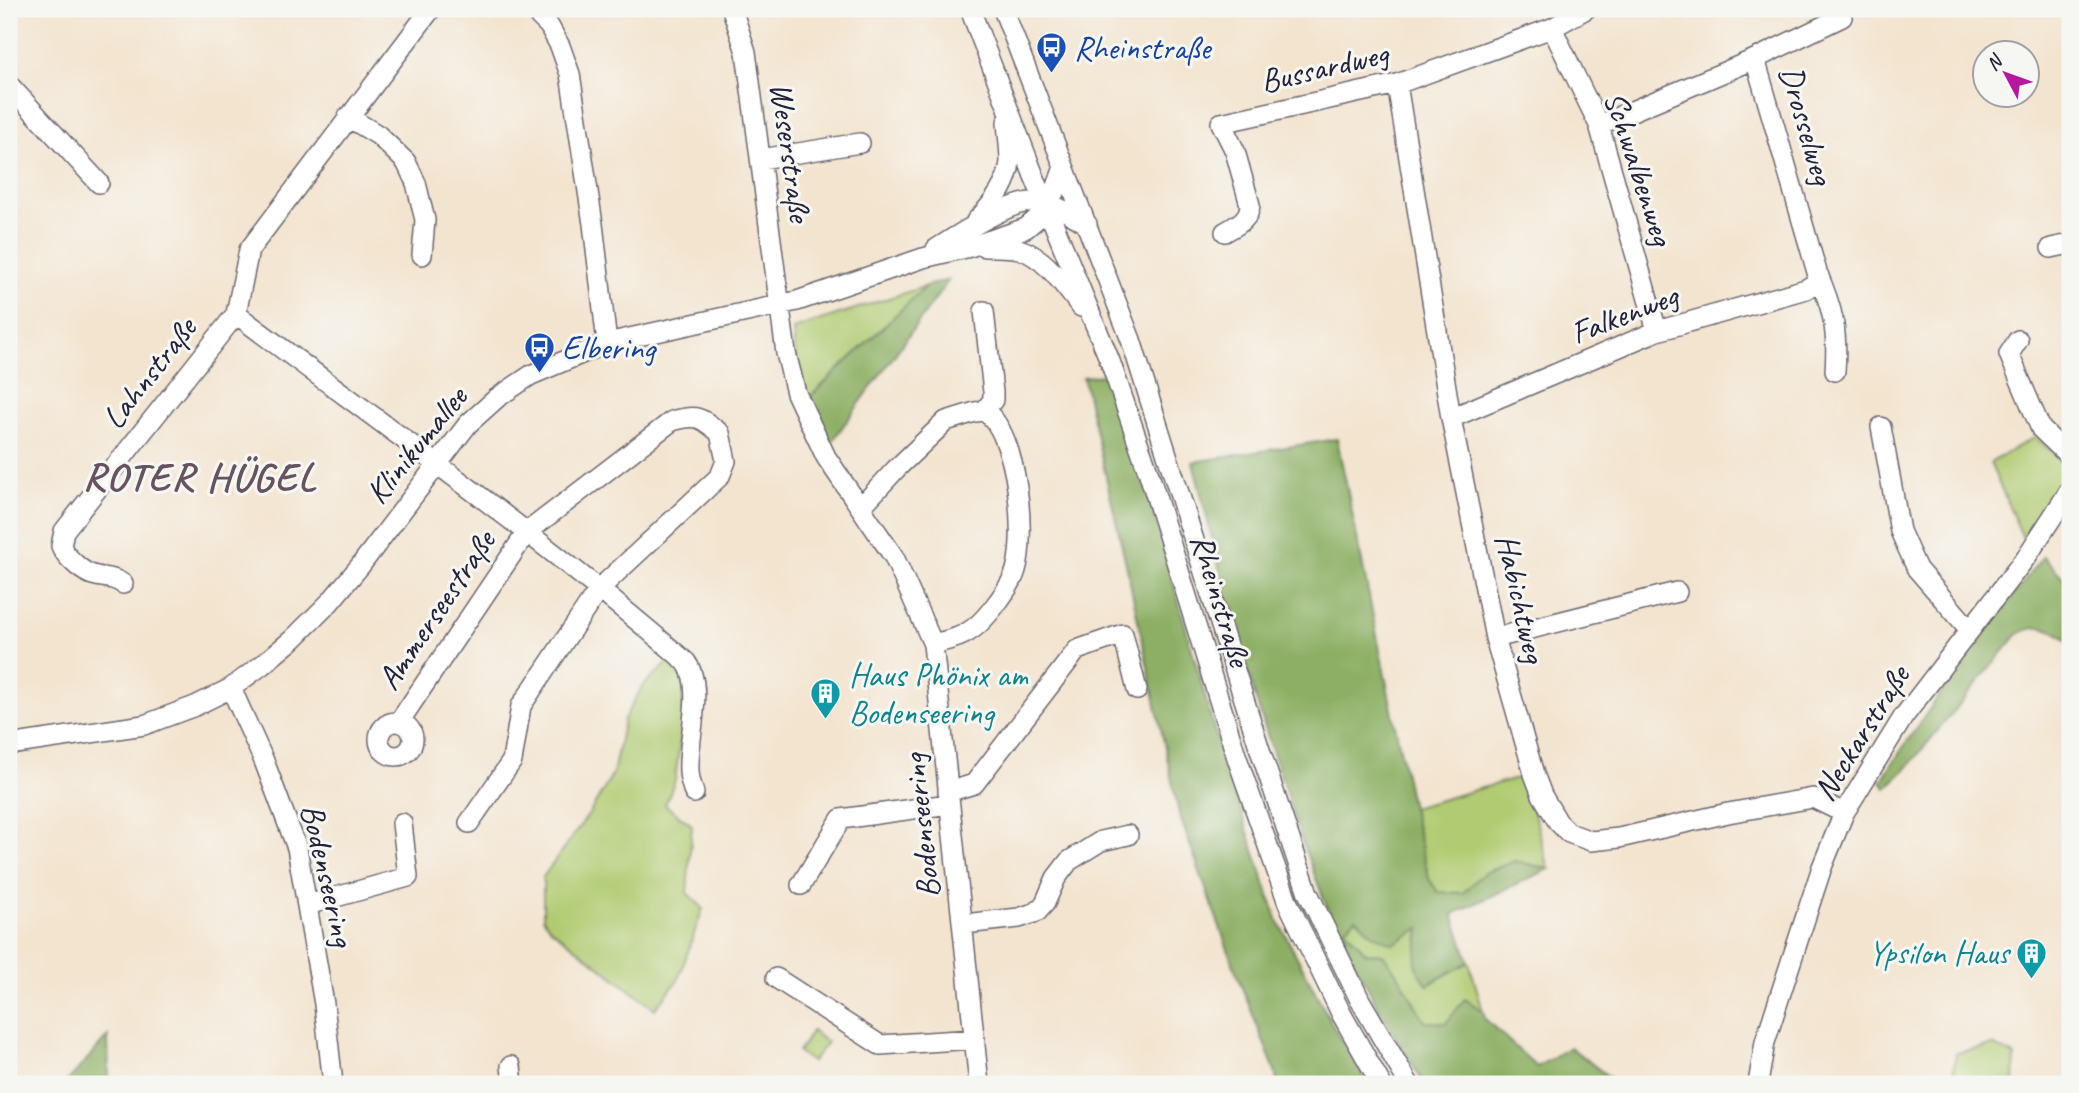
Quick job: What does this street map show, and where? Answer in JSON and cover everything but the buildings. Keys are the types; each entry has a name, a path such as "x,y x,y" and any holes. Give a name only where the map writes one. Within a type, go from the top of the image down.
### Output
{"street":[{"path":"431,9 249,250 236,314 436,464"},
{"path":"532,9 549,26 570,74 593,224 607,343"},
{"name":"Weserstraße","path":"732,9 746,52 779,304"},
{"name":"Rheinstraße","path":"971,9 1046,205 1110,361 1149,474 1237,758 1288,903 1342,1015 1381,1084"},
{"name":"Rheinstraße","path":"1003,9 1087,224 1147,388 1260,750 1308,893 1360,1000 1409,1084"},
{"name":"Bussardweg","path":"1225,232 1245,219 1250,205 1235,151 1221,123 1397,84 1552,27 1586,9"},
{"path":"1755,59 1842,17"},
{"name":"Schwalbenweg","path":"1552,27 1599,125 1657,331"},
{"name":"Drosselweg","path":"1599,125 1755,59 1818,276 1830,305 1835,325 1835,371"},
{"name":"Habichtweg","path":"1397,84 1451,418 1495,638 1542,795 1558,822 1569,832 1591,841 1619,838 1728,813 1812,798 1844,813"},
{"path":"9,85 99,183"},
{"name":"Klinikumallee","path":"969,238 1004,183 1010,164 1006,103"},
{"path":"348,117 378,135 406,162 416,183 425,220 422,255"},
{"path":"761,159 860,143"},
{"name":"Klinikumallee","path":"9,745 144,725 195,706 231,688 262,666 330,602 468,424 497,398 531,374 607,343 779,304 860,280 923,258 969,238 1026,228 1039,217 1056,189 1064,167"},
{"path":"1046,205 1067,211 1087,224"},
{"path":"969,238 1022,250 1034,257 1052,271 1095,325"},
{"path":"2051,248 2070,244"},
{"name":"Falkenweg","path":"1451,418 1657,331 1806,289 1814,284 1818,276"},
{"name":"Bodenseering","path":"779,304 786,353 796,393 826,457 894,558 933,644 979,1084"},
{"path":"861,507 946,421 984,411 993,400 984,311"},
{"name":"Lahnstraße","path":"123,584 116,579 89,574 66,555 61,546 64,531 236,314"},
{"path":"2018,340 2009,354 2041,429 2070,457"},
{"path":"933,644 958,637 973,629 1006,590 1017,569 1020,545 1013,463 1009,448 995,420 984,411"},
{"path":"469,823 512,761 521,706 599,589 720,476 726,461 720,433 702,419 689,416 672,421 527,532"},
{"path":"1881,427 1900,531 1917,569 1970,630"},
{"name":"Ammerseestraße","path":"436,464 599,589 686,662 692,670 695,691 689,773 694,793"},
{"name":"Neckarstraße","path":"1744,1084 1765,1042 1822,867 1844,813 1904,716 2027,556 2070,490"},
{"name":"Ammerseestraße","path":"399,723 527,532"},
{"path":"1495,638 1677,592"},
{"path":"801,885 841,819 880,815 949,798 974,784 1077,650 1124,634 1137,690"},
{"name":"Bodenseering","path":"231,688 264,761 297,848 324,1004 333,1084"},
{"path":"307,905 408,877 402,823"},
{"path":"964,924 1019,918 1037,912 1069,861 1101,841 1128,835"},
{"path":"776,978 880,1045 975,1039"},
{"name":"Neckarstraße","path":"1758,1084 1765,1042"}],"green space":[{"path":"949,280 830,444 808,399 926,286"},
{"path":"926,286 808,399 795,354 793,329"},
{"path":"1104,375 1151,503 1218,743 1277,919 1341,1041 1368,1084 1278,1084 1239,980 1179,814 1083,377"},
{"path":"2035,437 2058,460 2062,478 2023,538 1990,463"},
{"path":"1337,439 1412,808 1429,879 1438,892 1463,893 1484,873 1515,861 1549,869 1453,914 1469,962 1427,985 1415,965 1420,928 1393,944 1372,934 1356,918 1345,929 1366,953 1383,954 1425,1022 1446,1023 1465,999 1483,1011 1485,1019 1537,1067 1570,1047 1618,1084 1424,1084 1334,925 1303,845 1257,703 1193,462"},
{"path":"2043,556 2070,585 2070,644 2045,628 2031,629 2017,635 1905,770 1886,788 1881,781 1908,740"},
{"path":"669,662 684,681 683,721 675,780 665,805 692,825 687,893 703,908 678,980 655,1009 550,928 543,918 543,877 589,814 613,774 624,719 642,687"},
{"path":"1524,776 1549,869 1515,861 1484,873 1463,893 1438,892 1429,879 1412,808"},
{"path":"1356,918 1372,934 1420,928 1428,985 1469,962 1483,1011 1465,999 1446,1023 1425,1022 1383,954 1366,953 1345,929"},
{"path":"812,1031 827,1042 812,1062 798,1052"},
{"path":"108,1036 109,1084 65,1084"},
{"path":"1993,1045 2015,1056 2014,1084 1968,1084 1953,1074 1956,1053"}],"place":[{"name":"Rheinstraße","path":"1051,75"},
{"name":"Elbering","path":"539,375"},
{"name":"Haus Phönix am Bodenseering","path":"826,721"},
{"name":"Ypsilon Haus","path":"2032,980"}],"district":[{"name":"ROTER HÜGEL","path":"200,477"}]}
